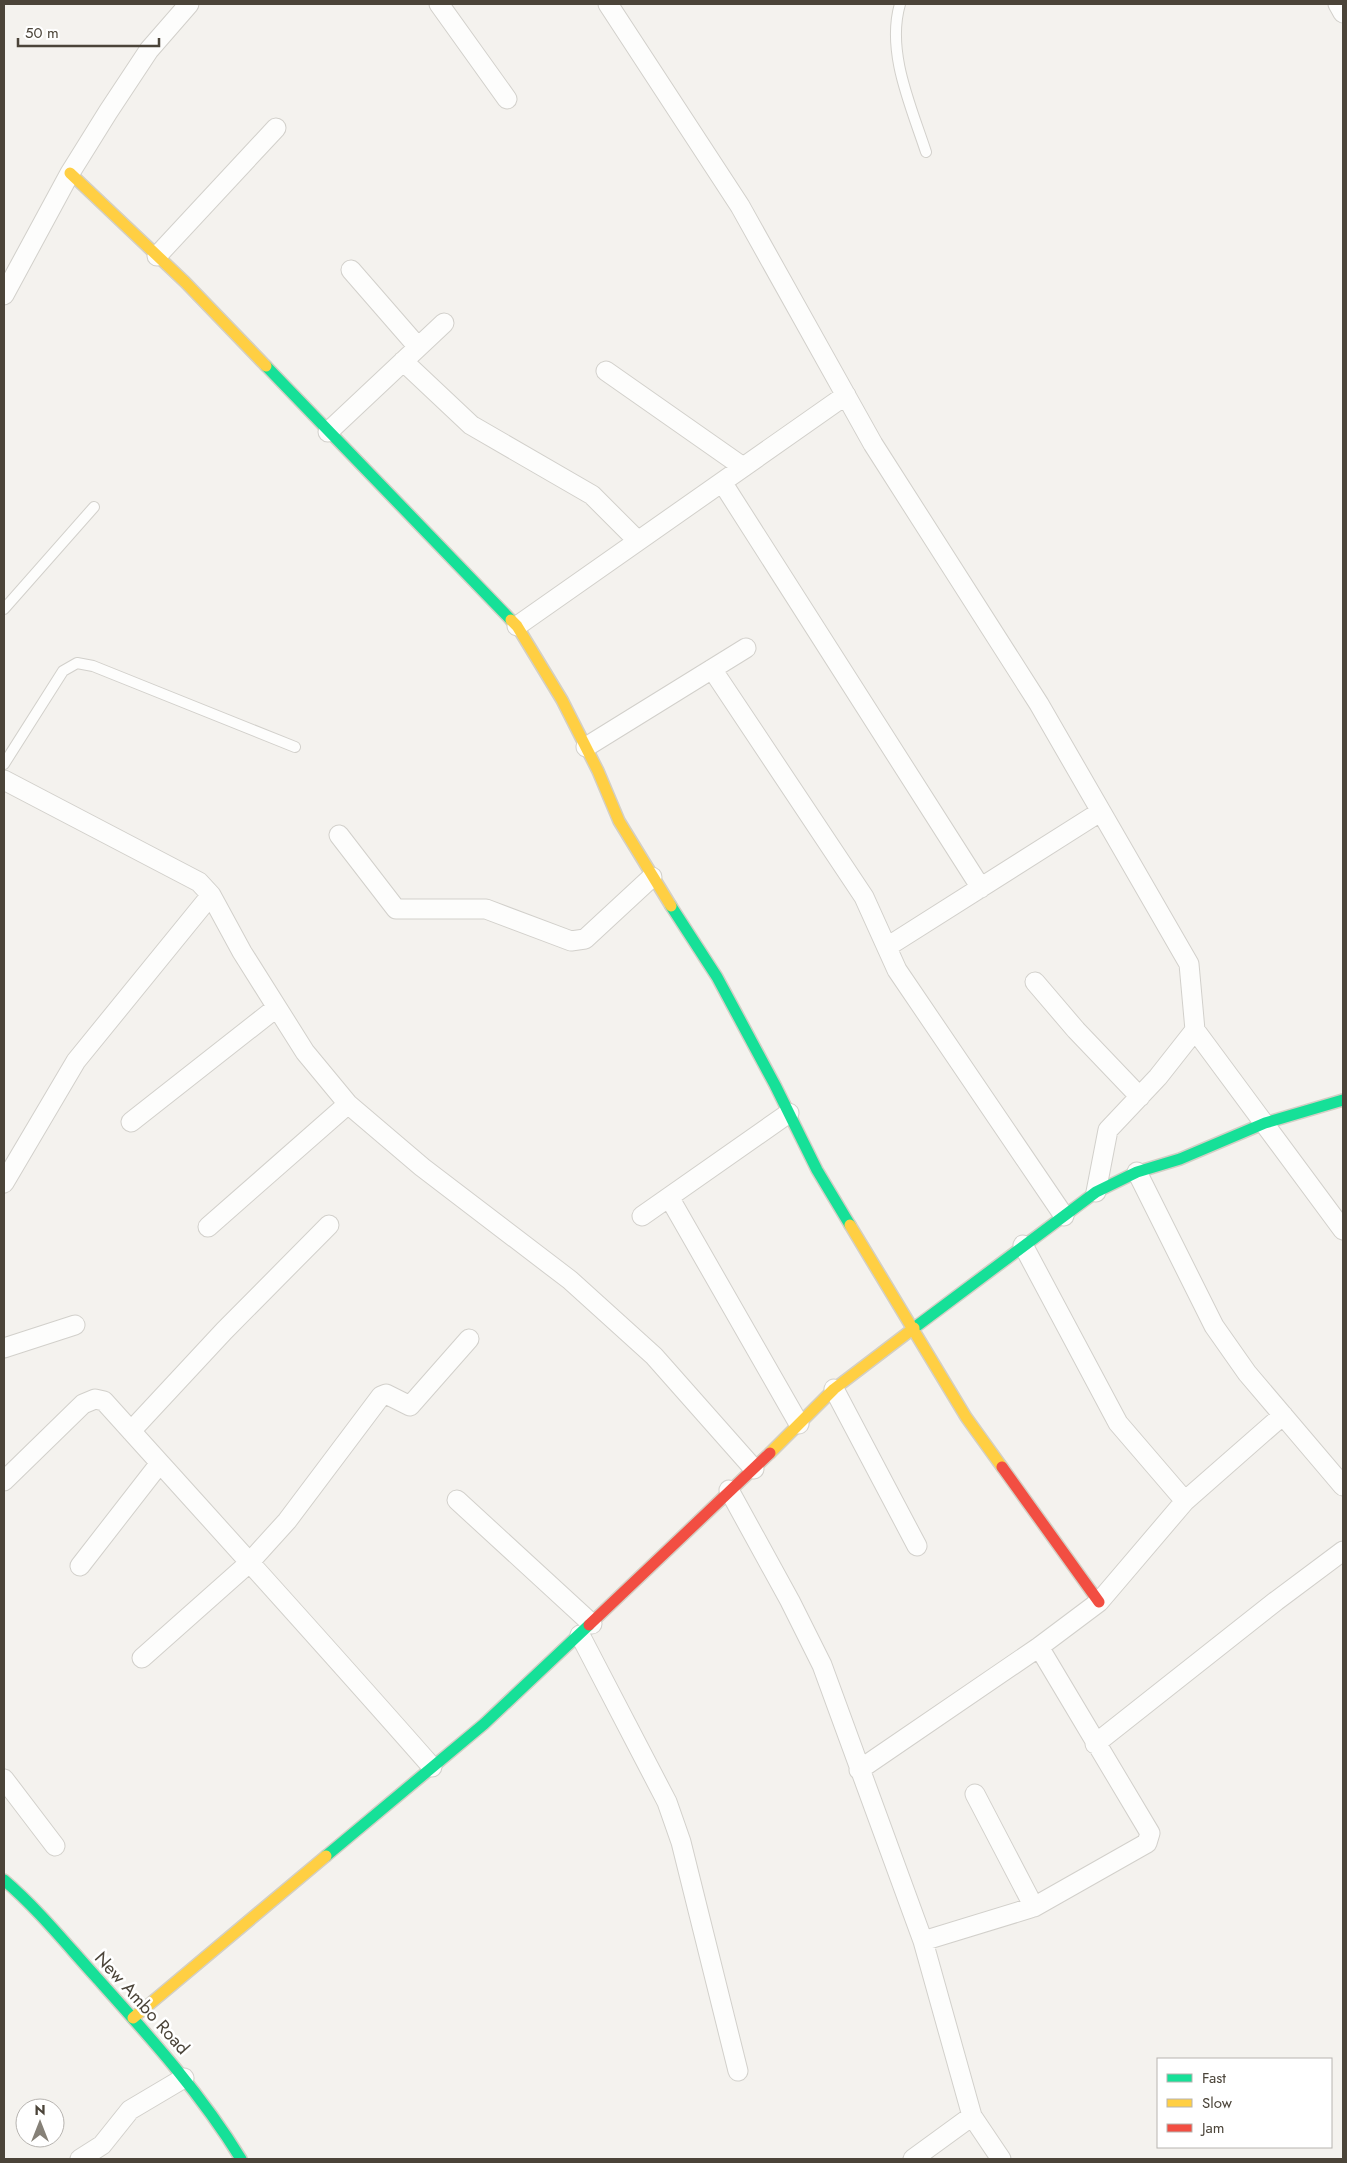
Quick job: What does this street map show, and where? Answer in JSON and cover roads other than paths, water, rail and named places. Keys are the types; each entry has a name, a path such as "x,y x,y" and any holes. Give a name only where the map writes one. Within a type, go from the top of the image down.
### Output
{"main road":[{"path":"70,173 157,256 517,626 562,700 586,747 619,821 652,877 717,977 817,1170 966,1417 1099,1602"},
{"path":"132,2018 484,1724 586,1630 729,1490 754,1469 834,1389 914,1328 1096,1192 1136,1172 1180,1159 1266,1123 1343,1100"},
{"name":"New Ambo Road","path":"4,1880 55,1932 184,2078 241,2159"}],"street":[{"path":"4,295 70,173 149,50 189,4"},
{"path":"440,4 507,99"},
{"path":"608,4 740,206 873,444 1039,704 1189,964 1195,1030 1266,1123 1343,1230"},
{"path":"1338,4 1343,13"},
{"path":"157,256 276,128"},
{"path":"351,270 418,347"},
{"path":"328,432 444,322"},
{"path":"403,361 471,425 592,495 638,541"},
{"path":"606,371 743,467"},
{"path":"517,626 846,395"},
{"path":"722,482 981,888"},
{"path":"586,747 746,648"},
{"path":"712,670 864,897 897,970 1064,1216"},
{"path":"4,780 199,882 211,895 242,952 305,1052 348,1104 422,1167 570,1280 654,1356 754,1469"},
{"path":"887,947 1100,812"},
{"path":"339,835 396,909 486,909 571,940 585,939 652,877"},
{"path":"4,1183 76,1061 211,895"},
{"path":"1035,982 1076,1030 1140,1097"},
{"path":"131,1122 276,1008"},
{"path":"1096,1192 1106,1134 1158,1078 1195,1030"},
{"path":"208,1227 348,1104"},
{"path":"642,1216 789,1113"},
{"path":"1136,1172 1214,1326 1247,1373 1343,1486"},
{"path":"669,1197 799,1424"},
{"path":"131,1431 224,1331 329,1225"},
{"path":"1023,1246 1114,1417 1185,1501"},
{"path":"4,1348 75,1325"},
{"path":"142,1658 249,1563 304,1500 381,1396 386,1394 410,1406 469,1339"},
{"path":"834,1389 917,1546"},
{"path":"4,1481 88,1400 104,1401 249,1563 296,1612 432,1767"},
{"path":"859,1770 1039,1647 1099,1602 1185,1501 1283,1415"},
{"path":"80,1566 160,1463"},
{"path":"729,1490 822,1665 923,1940 972,2116 1001,2159"},
{"path":"457,1500 586,1630 667,1802 681,1842 738,2071"},
{"path":"1095,1744 1276,1601 1343,1551"},
{"path":"923,1940 1034,1907 1147,1843 1150,1839 1150,1833 1095,1744 1039,1647"},
{"path":"4,1779 55,1846"},
{"path":"975,1794 1034,1907"},
{"path":"82,2159 102,2145 130,2110 184,2078"},
{"path":"913,2159 972,2116"}],"lane":[{"path":"900,4 897,16 898,53 901,74 926,152"},
{"path":"4,609 94,507"},
{"path":"4,764 63,671 77,663 93,666 295,748"}]}
